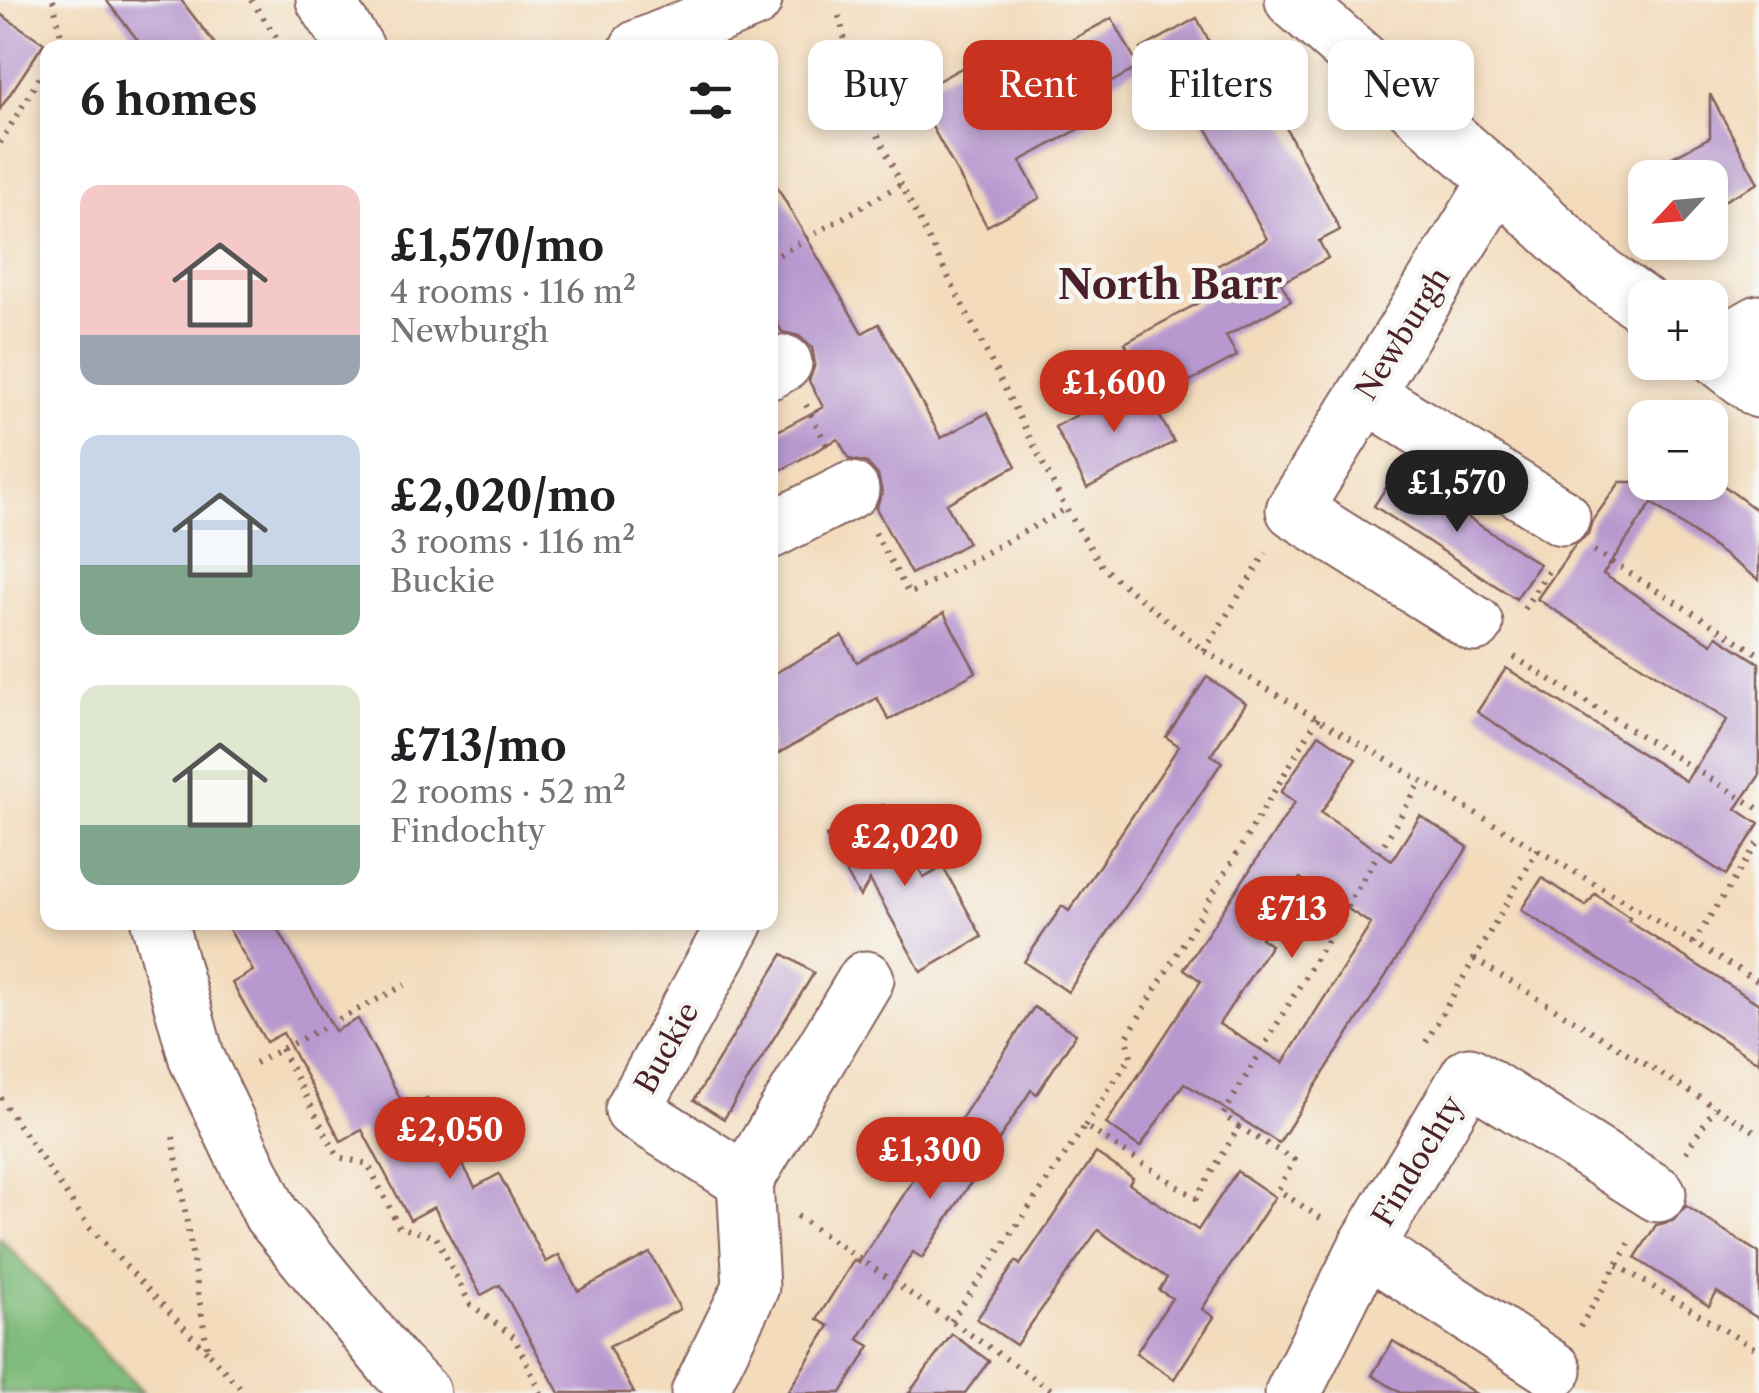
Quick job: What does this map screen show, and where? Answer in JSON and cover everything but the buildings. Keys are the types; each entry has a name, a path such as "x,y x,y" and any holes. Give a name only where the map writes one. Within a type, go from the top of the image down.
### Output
{"street":[{"path":"324,0 351,40"},
{"path":"657,40 754,0"},
{"path":"1293,0 1600,274 1628,294"},
{"name":"Newburgh","path":"1294,510 1498,180"},
{"path":"1728,341 1759,323"},
{"path":"1728,366 1759,390"},
{"path":"1366,394 1566,527"},
{"path":"778,527 851,490"},
{"path":"1294,510 1498,629"},
{"path":"161,930 197,1059 271,1214 394,1365 422,1393"},
{"name":"Buckie","path":"732,930 633,1110 746,1181"},
{"path":"700,1393 751,1287 746,1181 866,980"},
{"name":"Findochty","path":"1293,1393 1345,1234 1469,1075 1658,1194"},
{"path":"1345,1234 1554,1370"}],"path":[{"path":"53,0 62,40"},
{"path":"251,0 278,40"},
{"path":"839,16 858,93 901,184 1066,509 1102,568 1204,651 1759,982"},
{"path":"0,142 40,77"},
{"path":"778,255 901,184"},
{"path":"1204,651 1294,510"},
{"path":"1759,654 1566,527 1498,629 1759,809"},
{"path":"951,1321 1131,1056 1127,1037 1318,718"},
{"path":"1345,1234 1278,1190 1294,1160 1223,1115 1422,780"},
{"path":"1693,943 1759,841"},
{"path":"1474,959 1759,1134"},
{"path":"267,1056 405,985"},
{"path":"281,1049 338,1157 368,1164 399,1227 436,1237 470,1304 514,1338 541,1393"},
{"path":"208,1353 168,1107 211,1089"},
{"path":"0,1098 88,1227 246,1393"},
{"path":"1554,1370 1658,1194 1716,1107"},
{"path":"1084,1126 1196,1198 1239,1126"},
{"path":"746,1181 1056,1393"},
{"path":"1617,1264 1759,1351"}],"green space":[{"path":"0,1238 143,1393 0,1393"}],"district":[{"name":"North Barr","path":"1170,285"}]}
